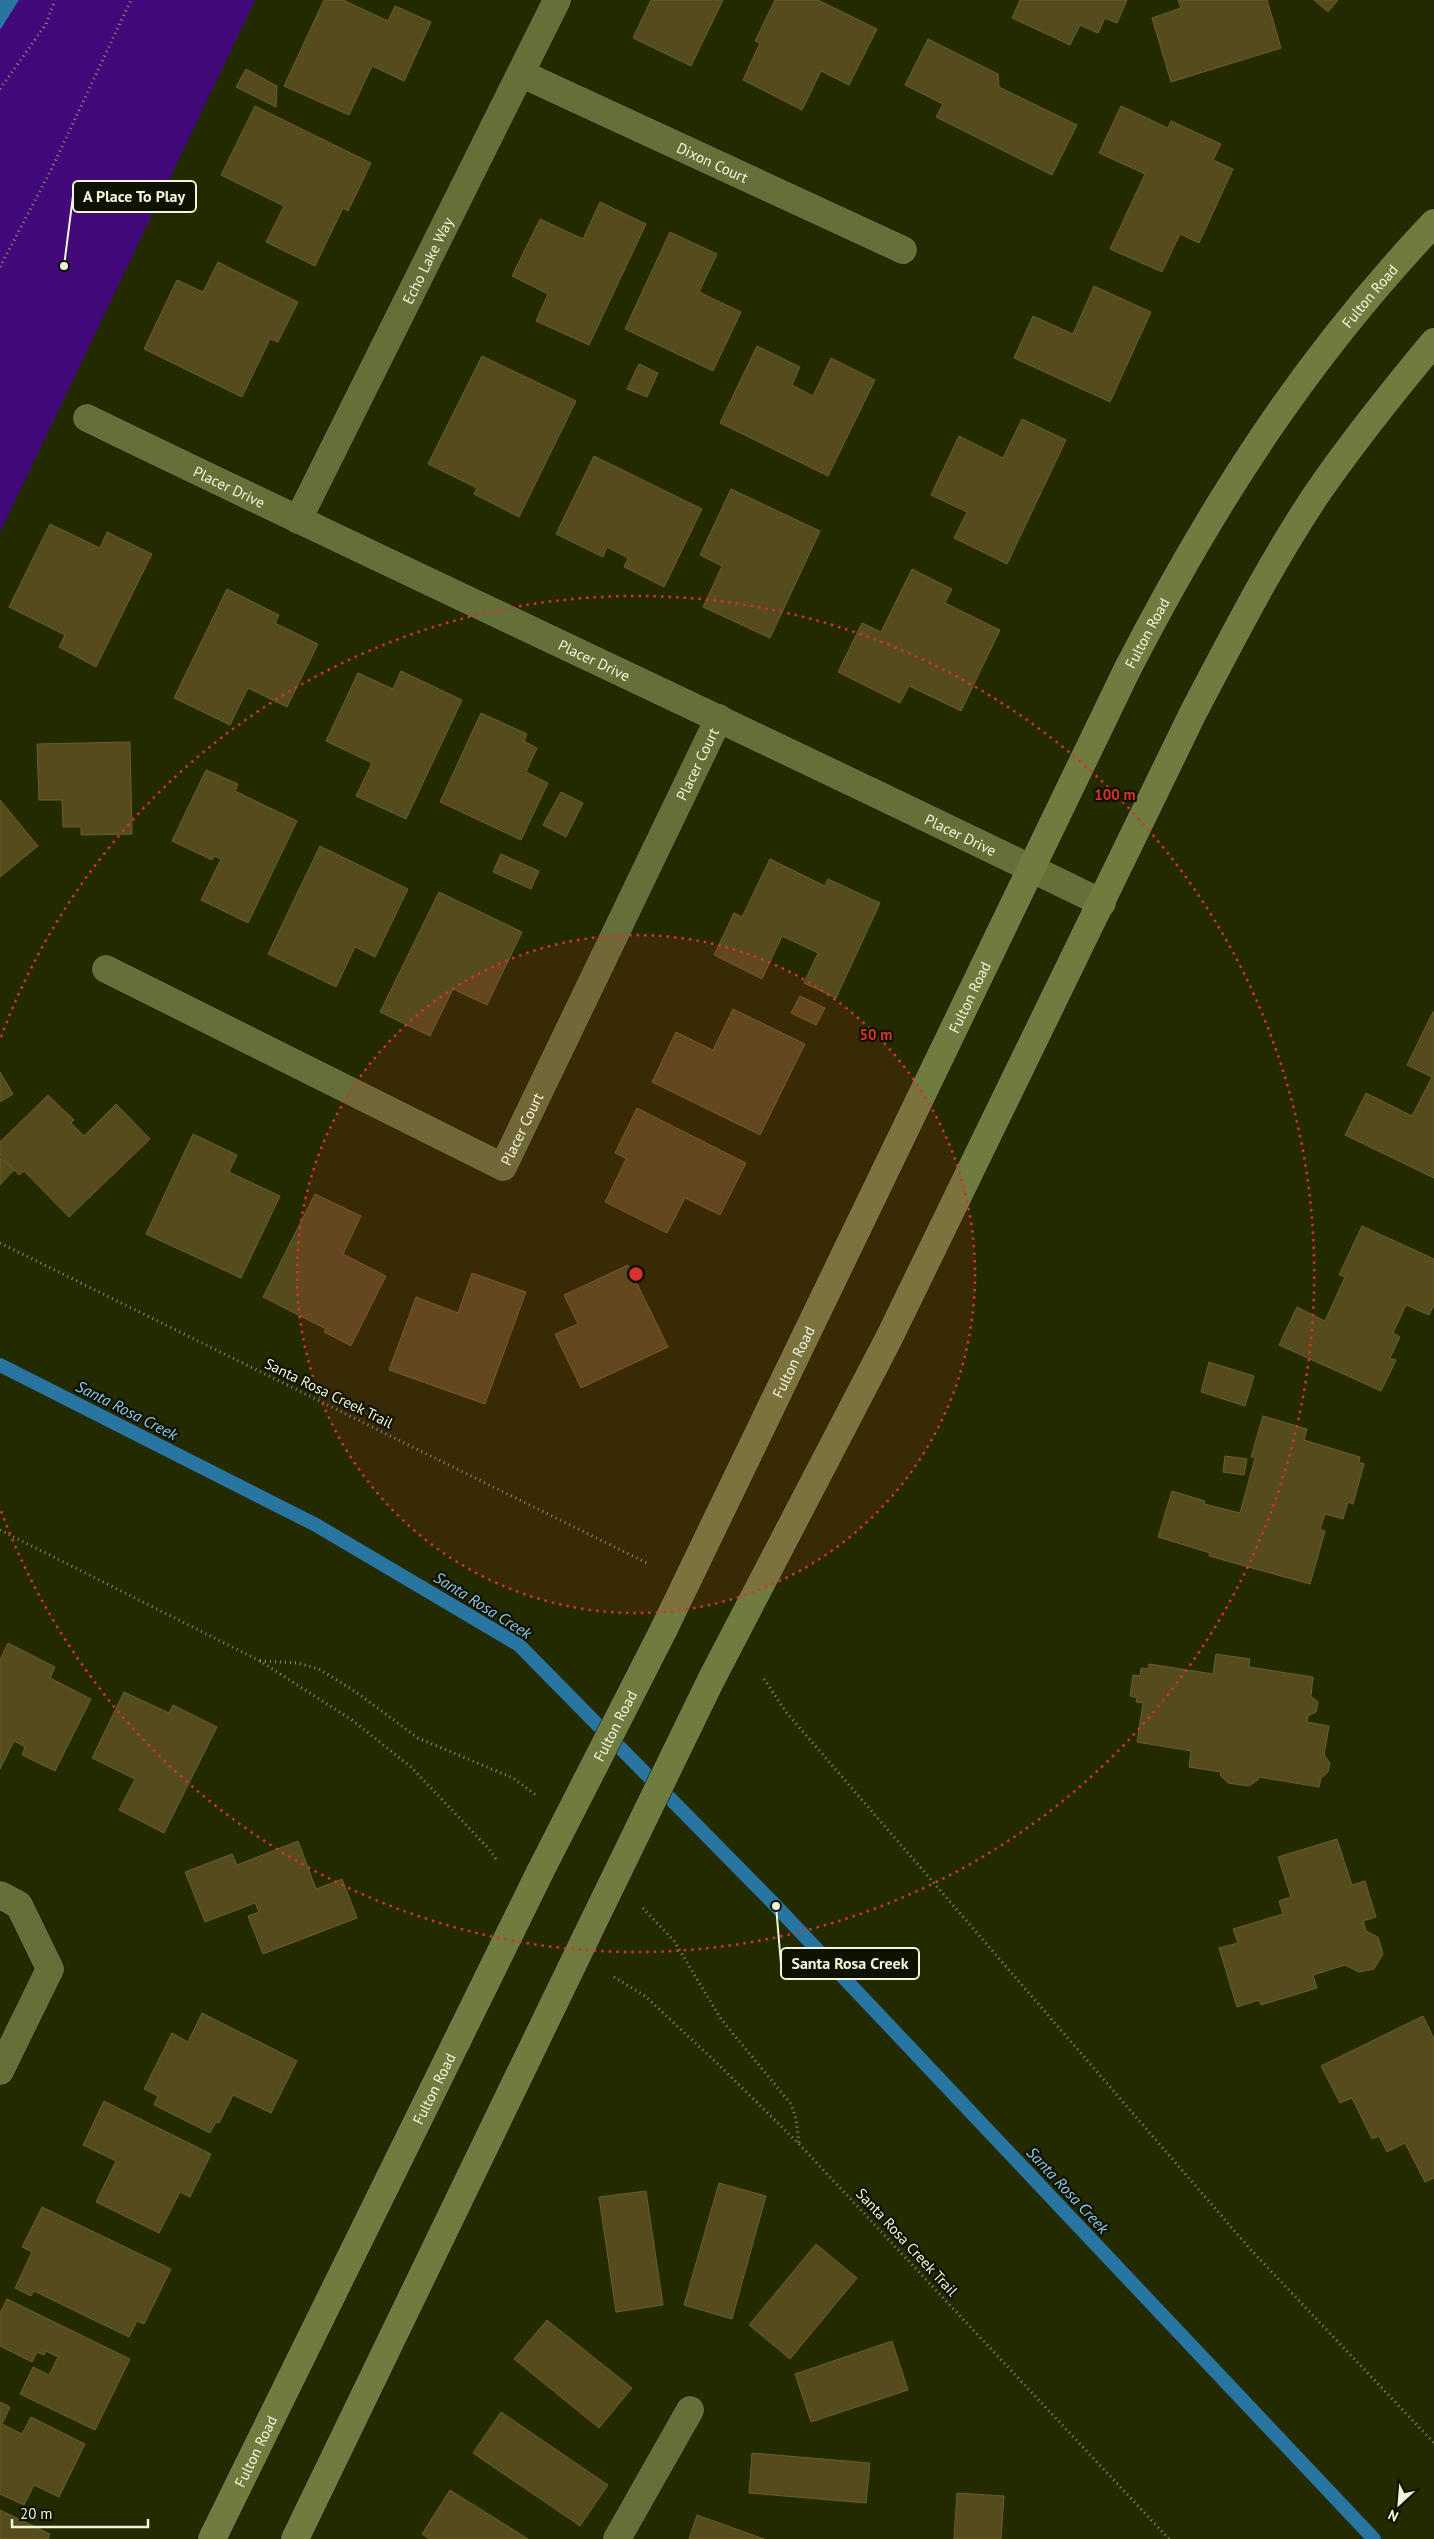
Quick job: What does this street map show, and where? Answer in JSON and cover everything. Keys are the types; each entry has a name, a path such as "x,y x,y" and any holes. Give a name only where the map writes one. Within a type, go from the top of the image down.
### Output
{"main road":[{"name":"Fulton Road","path":"212,2539 541,1870 663,1631 1131,662 1168,590 1216,507 1270,422 1331,340 1389,271 1434,223"},
{"path":"295,2539 710,1680 884,1346 1102,903 1193,713 1276,560 1318,493 1346,454 1434,342"}],"street":[{"name":"Echo Lake Way","path":"298,520 522,74 557,0"},
{"name":"Dixon Court","path":"522,74 903,250"},
{"name":"Placer Drive","path":"87,418 298,520 719,718 1102,903"},
{"name":"Placer Court","path":"106,969 503,1167 719,718"},
{"path":"0,1895 18,1905 50,1969 0,2071"},
{"path":"617,2539 690,2410"}],"path":[{"path":"0,89 46,24 56,0"},
{"path":"0,267 51,170 131,0"},
{"name":"Santa Rosa Creek Trail","path":"0,1243 647,1564"},
{"path":"0,1530 260,1660 352,1720 411,1767 490,1850 496,1859"},
{"path":"764,1679 792,1719 1251,2250 1434,2444"},
{"name":"Santa Rosa Creek Trail","path":"614,1977 644,1996 719,2065 799,2144 1169,2539"}],"shaded area":[{"path":"0,0 255,0 0,532"}],"water":[{"path":"0,0 19,0 0,30"}],"building":[{"path":"324,0 343,0 388,21 395,6 431,22 404,81 372,66 349,115 284,86"},
{"path":"651,0 723,0 691,66 633,38"},
{"path":"775,0 818,0 877,29 849,85 821,71 802,110 743,80 760,43 755,41"},
{"path":"1020,0 1127,0 1117,23 1105,18 1098,33 1080,25 1070,45 1012,18"},
{"path":"1178,0 1267,0 1281,48 1171,82 1152,18 1181,8"},
{"path":"1314,0 1338,0 1328,12"},
{"path":"928,39 998,74 999,87 1077,125 1052,175 936,117 943,104 905,85"},
{"path":"246,69 277,86 276,107 236,87"},
{"path":"255,106 371,163 348,211 343,208 315,266 266,242 284,206 221,175"},
{"path":"1121,106 1168,128 1171,121 1221,144 1213,160 1233,169 1199,243 1180,234 1162,272 1110,249 1145,174 1099,153"},
{"path":"600,202 646,224 589,345 536,321 548,294 512,276 540,219 583,239"},
{"path":"670,232 717,254 699,292 741,312 713,371 625,329"},
{"path":"218,262 298,302 278,342 270,339 242,397 144,349 177,280 203,292"},
{"path":"1094,286 1151,312 1110,402 1014,358 1033,316 1073,334"},
{"path":"757,346 800,367 792,385 813,396 831,358 875,380 828,476 720,423"},
{"path":"482,356 576,401 519,517 474,494 477,488 428,464"},
{"path":"639,364 658,373 647,397 627,389"},
{"path":"1022,419 1066,440 1007,564 954,538 967,512 931,495 959,436 1003,458"},
{"path":"594,456 702,509 664,587 624,567 628,558 607,547 603,557 556,534"},
{"path":"731,489 820,531 770,638 703,607 722,566 700,555"},
{"path":"50,524 100,548 107,532 152,554 96,667 59,647 65,635 9,607"},
{"path":"912,569 952,589 945,603 1000,630 961,711 909,686 900,703 838,672 862,623 881,632"},
{"path":"227,589 279,615 275,623 318,644 287,707 248,688 230,725 174,698"},
{"path":"401,671 462,700 406,819 356,796 372,763 326,741 358,673 393,689"},
{"path":"481,713 527,734 524,741 537,748 526,772 548,783 521,840 440,802"},
{"path":"130,742 132,834 81,835 81,827 63,827 62,800 39,800 37,744"},
{"path":"206,770 238,784 235,791 297,821 248,923 201,900 221,859 214,856 212,860 172,841"},
{"path":"561,792 583,803 566,837 543,825"},
{"path":"0,800 38,846 0,877"},
{"path":"320,846 408,889 375,957 355,947 336,987 268,954"},
{"path":"501,854 539,871 531,889 493,872"},
{"path":"770,859 825,886 828,879 880,903 836,998 804,983 818,953 782,936 762,979 714,955 734,913 742,917"},
{"path":"439,892 522,932 487,1005 453,989 430,1036 380,1012"},
{"path":"800,996 825,1008 816,1025 791,1013"},
{"path":"733,1009 805,1044 760,1135 652,1082 676,1032 713,1050"},
{"path":"1433,1012 1434,1178 1345,1135 1366,1093 1412,1116 1432,1077 1407,1065"},
{"path":"0,1072 13,1094 0,1102"},
{"path":"48,1095 74,1120 71,1123 84,1136 116,1104 150,1139 69,1217 24,1171 19,1175 0,1155 0,1142"},
{"path":"637,1108 746,1163 720,1215 685,1198 667,1233 605,1202 626,1159 615,1153"},
{"path":"193,1134 237,1155 229,1172 280,1196 241,1278 146,1234"},
{"path":"0,1157 14,1170 0,1185"},
{"path":"315,1194 361,1216 343,1254 386,1276 351,1346 324,1332 326,1329 263,1297"},
{"path":"1362,1226 1434,1259 1434,1305 1429,1315 1406,1305 1393,1333 1400,1337 1390,1358 1396,1360 1381,1391 1279,1345 1297,1307 1325,1321 1345,1277 1339,1275"},
{"path":"628,1265 668,1347 581,1388 555,1334 578,1324 564,1295"},
{"path":"472,1273 526,1292 485,1404 389,1370 416,1297 458,1313"},
{"path":"1209,1362 1254,1376 1245,1406 1201,1392"},
{"path":"1263,1416 1307,1429 1304,1440 1360,1457 1359,1462 1364,1464 1353,1504 1348,1502 1343,1519 1325,1514 1320,1529 1325,1531 1310,1584 1209,1556 1210,1553 1158,1537 1172,1491 1205,1501 1204,1504 1240,1513 1255,1458 1251,1457"},
{"path":"1225,1456 1247,1459 1244,1475 1223,1472"},
{"path":"8,1643 55,1667 50,1678 91,1699 55,1771 22,1755 25,1747 14,1741 0,1769 0,1660"},
{"path":"1216,1654 1250,1659 1249,1667 1313,1677 1311,1696 1318,1702 1316,1712 1308,1716 1307,1722 1329,1726 1324,1755 1330,1763 1328,1772 1321,1778 1319,1787 1259,1777 1258,1780 1249,1786 1228,1783 1220,1775 1221,1772 1189,1767 1191,1751 1137,1742 1143,1703 1136,1702 1137,1698 1130,1696 1133,1675 1140,1676 1141,1668 1149,1669 1149,1664 1213,1674"},
{"path":"124,1692 169,1713 173,1705 217,1727 164,1833 119,1810 135,1779 92,1758"},
{"path":"1337,1839 1352,1885 1365,1881 1376,1917 1363,1921 1366,1931 1378,1937 1383,1954 1374,1969 1359,1972 1345,1965 1313,1975 1317,1988 1261,2005 1259,2000 1237,2007 1219,1948 1238,1943 1233,1929 1283,1914 1279,1901 1291,1897 1278,1857"},
{"path":"298,1841 316,1889 342,1879 357,1918 263,1954 248,1916 259,1912 255,1903 205,1922 185,1872 232,1854 237,1865"},
{"path":"202,2013 297,2061 271,2113 233,2095 219,2123 216,2122 210,2133 154,2105 158,2096 144,2089 172,2033 188,2042"},
{"path":"1423,2016 1434,2039 1434,2178 1425,2182 1405,2143 1387,2152 1379,2136 1372,2139 1352,2098 1340,2103 1321,2066"},
{"path":"104,2101 211,2154 190,2197 180,2192 159,2233 96,2202 116,2161 83,2145"},
{"path":"719,2183 766,2196 732,2319 684,2305"},
{"path":"646,2191 663,2305 616,2312 599,2197"},
{"path":"42,2207 171,2269 144,2324 137,2321 129,2337 34,2291 31,2296 15,2288 32,2252 22,2247"},
{"path":"816,2244 857,2278 790,2359 749,2325"},
{"path":"7,2299 130,2359 95,2430 20,2394 33,2367 49,2375 58,2357 46,2351 44,2355 37,2352 32,2362 0,2346 0,2313"},
{"path":"547,2320 632,2388 599,2428 514,2359"},
{"path":"892,2341 908,2390 811,2422 795,2374"},
{"path":"0,2402 10,2407 2,2424 22,2434 31,2417 85,2444 59,2497 34,2485 24,2505 0,2494"},
{"path":"501,2412 608,2485 580,2526 473,2453"},
{"path":"752,2453 870,2463 866,2503 749,2493"},
{"path":"450,2490 528,2539 429,2539 422,2534"},
{"path":"957,2493 1004,2496 1001,2539 954,2539"},
{"path":"0,2510 50,2534 48,2539 0,2539"},
{"path":"697,2515 764,2539 689,2539"}],"waterway":[{"name":"Santa Rosa Creek","path":"0,1365 316,1525 519,1645 776,1906 1374,2539"}],"place":[{"name":"A Place To Play","path":"64,266"},
{"name":"Santa Rosa Creek","path":"776,1906"}]}
